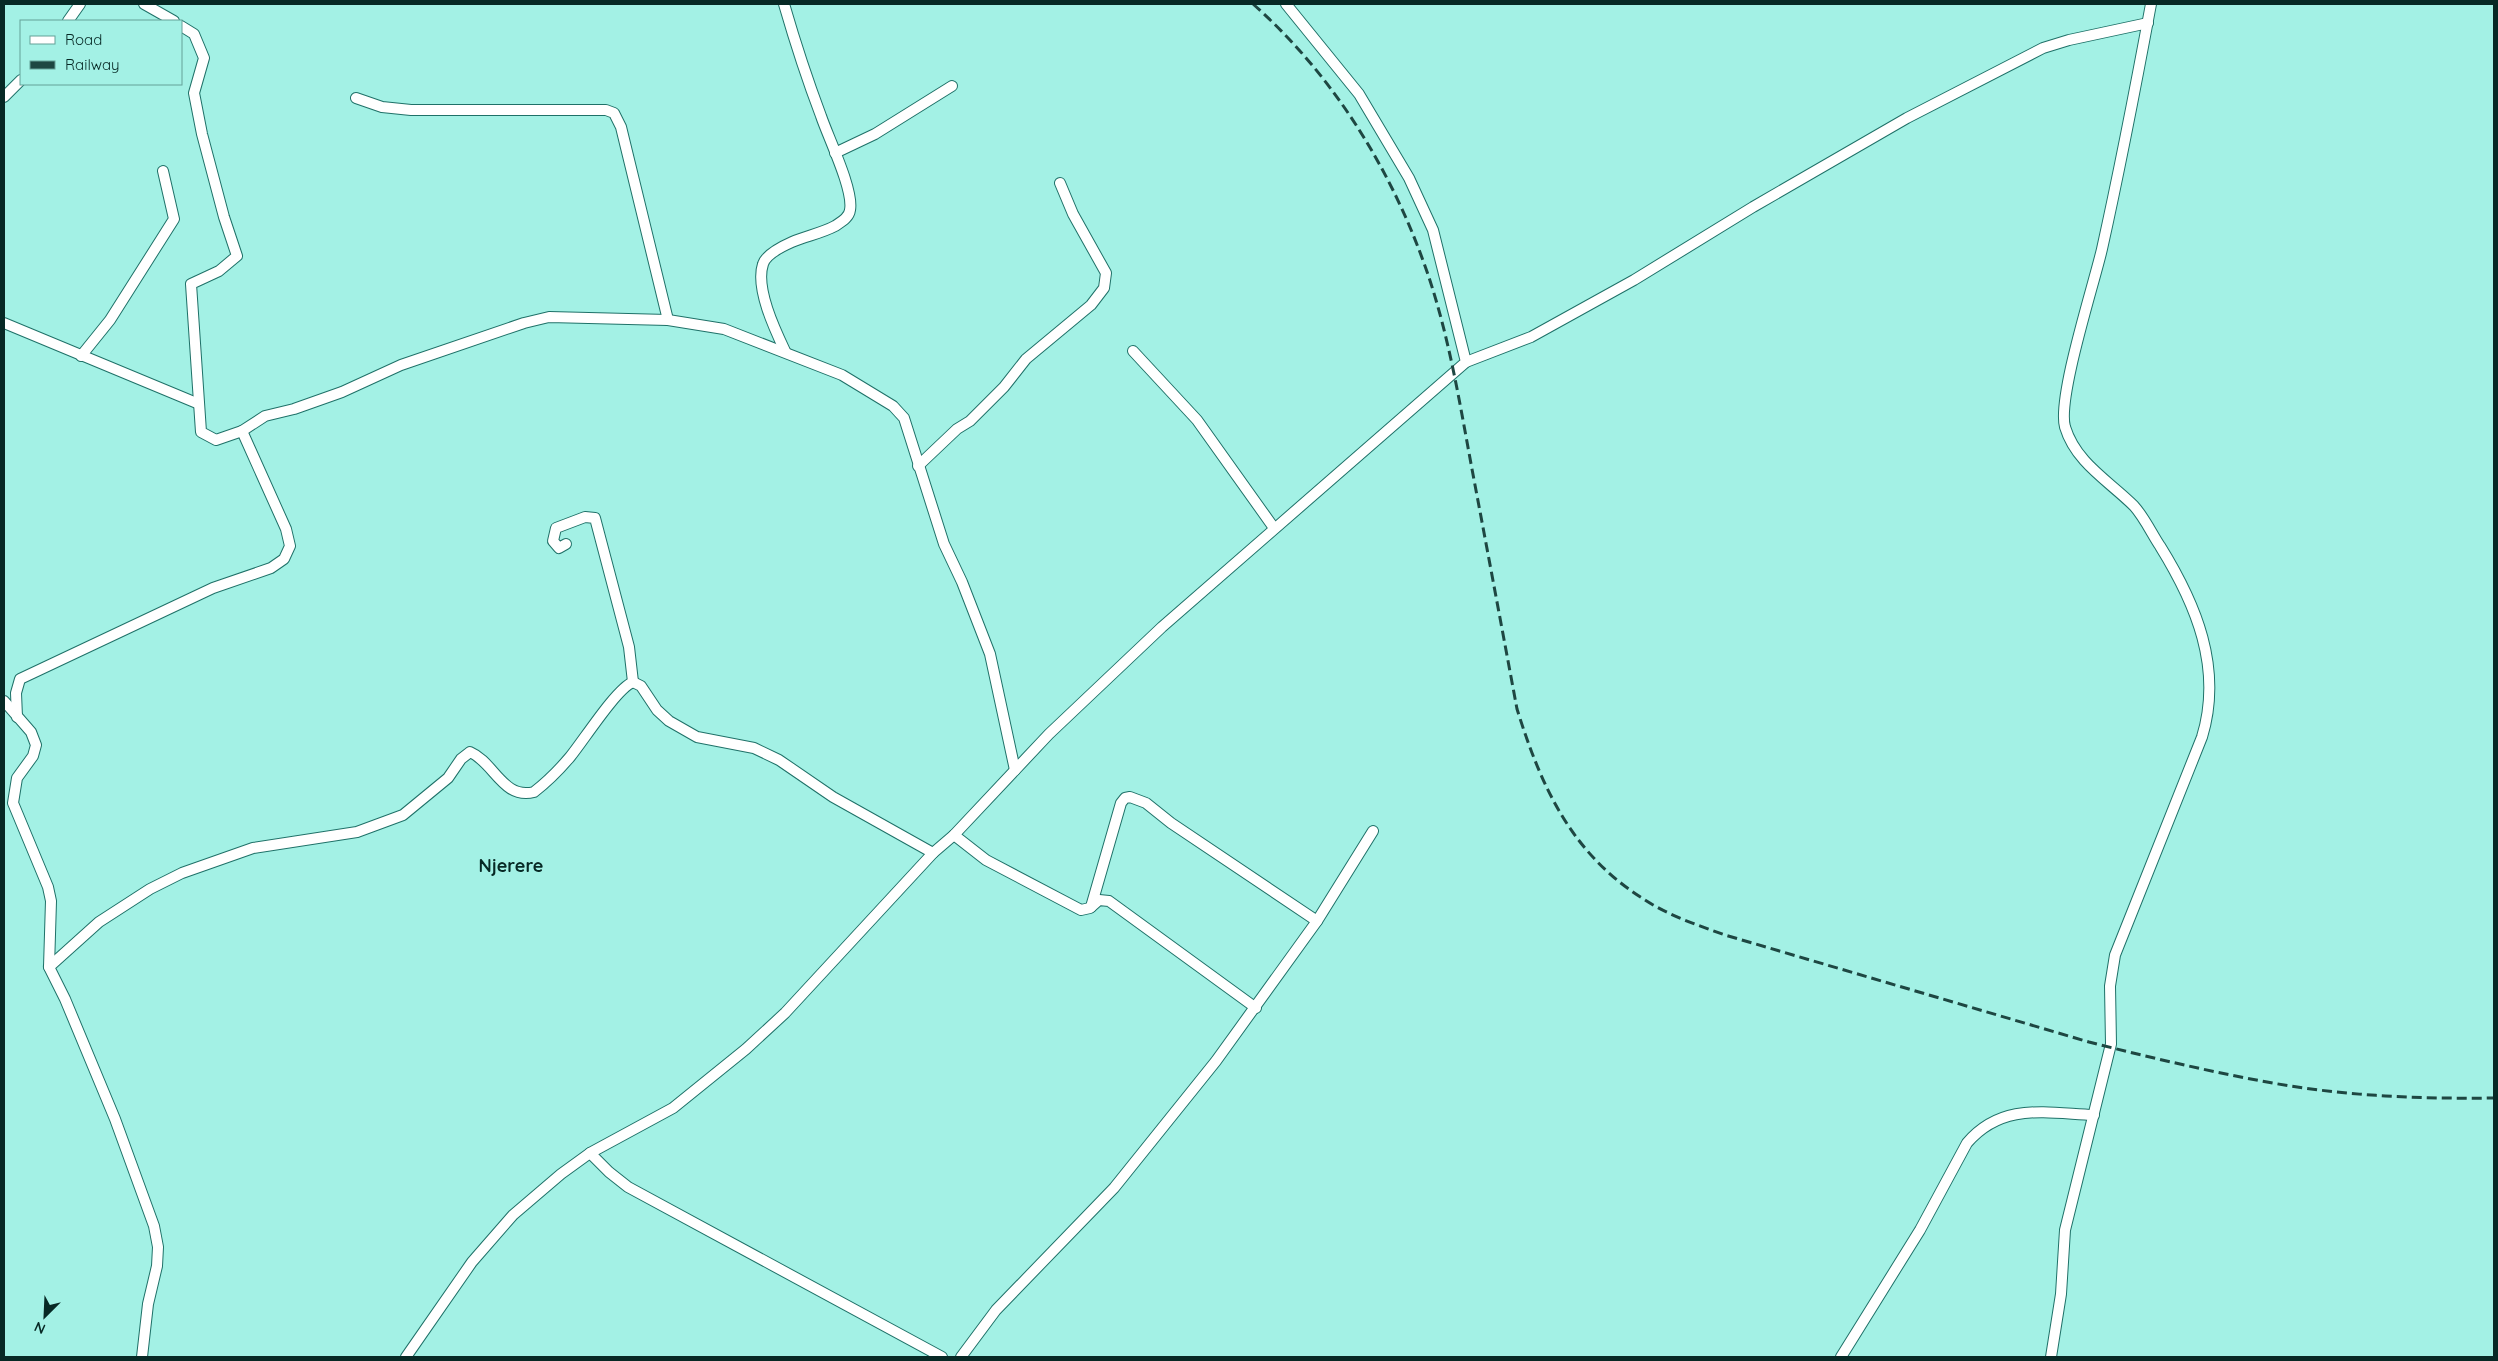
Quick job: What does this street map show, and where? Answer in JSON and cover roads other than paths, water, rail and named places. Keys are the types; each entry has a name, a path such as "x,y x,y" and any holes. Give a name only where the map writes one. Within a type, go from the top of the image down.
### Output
{"street":[{"path":"69,20 80,4"},
{"path":"144,4 172,20"},
{"path":"784,4 846,183 851,210 847,218 829,229 792,242 770,254 763,263 761,277 769,312 785,352"},
{"path":"1286,4 1359,94 1409,178 1432,230 1466,362"},
{"path":"2051,1357 2061,1294 2065,1230 2111,1044 2110,986 2115,955 2202,737 2210,700 2210,679 2202,629 2177,574 2135,508 2090,468 2076,450 2065,425 2066,396 2102,249 2151,4"},
{"path":"406,1357 472,1262 513,1215 561,1174 590,1153 673,1108 746,1049 784,1013 933,853 954,835 1049,734 1155,633 1466,362 1531,337 1634,280 1753,207 1907,118 2043,48 2069,40 2148,23"},
{"path":"182,27 194,34 204,58 194,93 202,134 224,218 237,256 219,271 191,284 201,432 216,440 242,432 265,416 342,392 400,365 524,323 549,317 668,320 724,329 842,375 893,406 904,418 909,429 918,466 944,544 962,582 990,654 1015,770"},
{"path":"4,97 20,81"},
{"path":"835,153 874,134 952,86"},
{"path":"356,98 382,107 411,110 606,110 614,113 621,127 668,320"},
{"path":"81,356 110,320 174,219 164,171"},
{"path":"918,466 997,394 1026,359 1091,305 1104,288 1106,273 1073,214 1060,183"},
{"path":"4,323 199,404"},
{"path":"1133,350 1197,420 1274,528"},
{"path":"17,717 16,693 20,679 213,588 270,568 284,559 290,546 286,529 242,432"},
{"path":"566,544 559,548 553,541 556,528 586,517 595,518 629,647 633,682"},
{"path":"49,967 99,922 150,889 182,874 253,848 357,832 403,815 448,778 461,759 470,752 479,757 508,787 526,794 534,792 569,758 611,703 628,684 633,682"},
{"path":"633,682 641,686 657,710 669,721 697,736 754,748 779,760 833,797 933,853"},
{"path":"4,701 31,732 36,745 33,756 16,778 13,789 13,803 42,873 51,901 49,967 65,999 115,1119 154,1226 158,1247 157,1266 148,1304 142,1357"},
{"path":"1090,908 1121,803 1125,798 1130,797 1146,804 1171,823 1317,921"},
{"path":"961,1357 996,1310 1114,1188 1256,1008 1317,921 1373,831"},
{"path":"954,835 986,860 1081,910 1090,908 1099,900 1109,901 1256,1008"},
{"path":"1841,1357 1920,1230 1968,1143 1977,1132 1989,1123 2017,1113 2094,1115"},
{"path":"590,1153 609,1172 637,1192 942,1357"}],"railway":[{"path":"1253,4 1282,31 1308,61 1356,124 1376,158 1411,229 1434,293 1448,347 1517,709 1548,791 1562,815 1578,839 1617,880 1662,910 1725,935 2111,1048 2222,1073 2323,1091 2409,1097 2494,1098"}],"district":[{"name":"Njerere","path":"511,865"}]}
